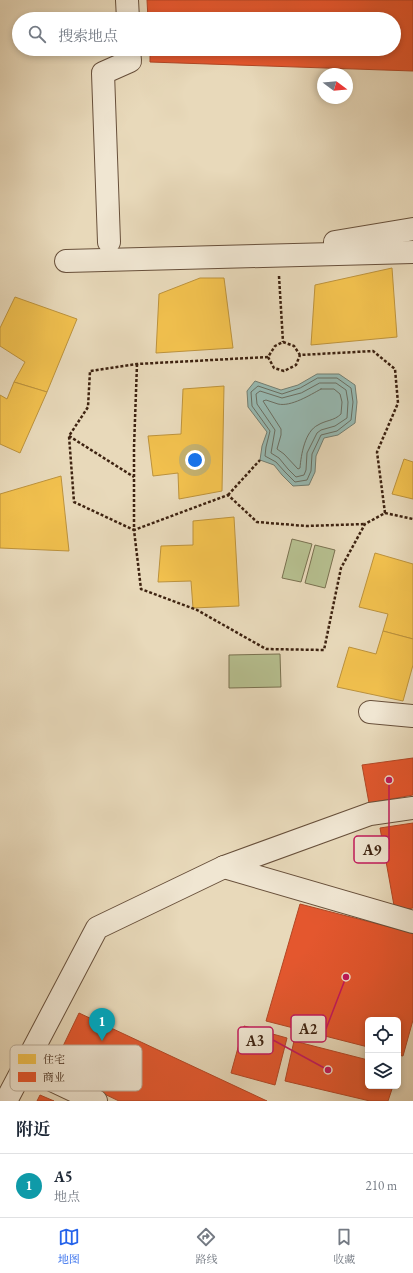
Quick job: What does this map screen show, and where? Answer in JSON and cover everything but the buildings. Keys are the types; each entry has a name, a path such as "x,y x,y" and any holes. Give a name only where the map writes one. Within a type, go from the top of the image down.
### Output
{"street":[{"path":"127,0 128,12"},
{"path":"113,258 103,73 130,61 130,56"},
{"path":"142,248 238,248 342,242 413,229"},
{"path":"66,261 113,258 278,256 413,252"},
{"path":"370,712 413,716"},
{"path":"36,1045 97,928 224,867 370,814 413,808"},
{"path":"224,867 413,922"},
{"path":"6,1101 11,1091"},
{"path":"75,1091 96,1101"}],"path":[{"path":"278,256 283,342"},
{"path":"268,357 275,346 283,342 294,346 300,355"},
{"path":"300,355 373,351 395,369 398,403 377,452 385,513"},
{"path":"268,357 274,368 284,371 296,365 300,355"},
{"path":"260,460 228,495 134,530 74,502 69,436 88,407 90,371 137,364 268,357"},
{"path":"137,364 134,530 142,589 197,610 266,649 324,650 341,568 365,524"},
{"path":"69,436 134,477"},
{"path":"228,495 257,522 306,526 365,524 385,513 413,519"}],"green space":[{"path":"292,539 312,544 301,582 282,578"},
{"path":"315,545 335,550 325,588 305,583"},
{"path":"280,654 281,687 229,688 229,655"}],"water":[{"path":"317,374 339,374 355,385 357,402 355,423 338,435 324,438 316,456 315,472 309,485 293,486 274,465 260,460 262,446 267,432 248,407 247,391 255,381 281,390 298,385"}],"place":[{"name":"A9","path":"389,780"},
{"name":"A2","path":"346,977"},
{"name":"A5","path":"102,1041"},
{"name":"A3","path":"328,1070"}]}
